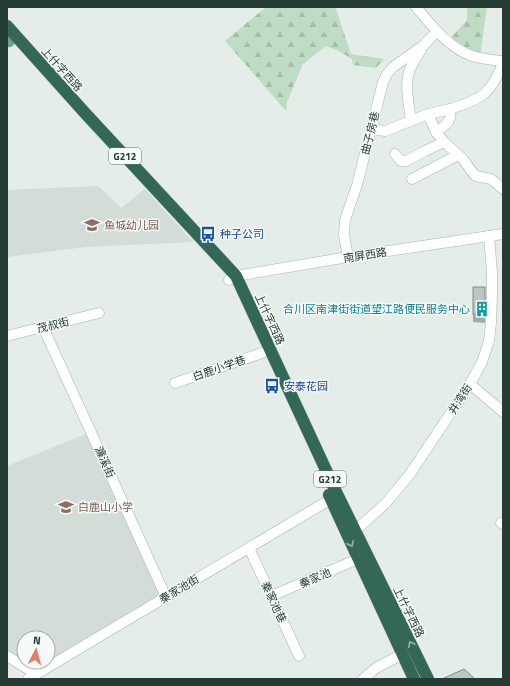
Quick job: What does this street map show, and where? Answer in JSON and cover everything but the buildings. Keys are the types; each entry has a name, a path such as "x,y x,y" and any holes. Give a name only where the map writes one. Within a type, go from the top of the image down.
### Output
{"highway":[{"name":"上什字西路","path":"8,35 232,278 428,679"},
{"name":"上什字西路","path":"232,278 262,353 414,679"}],"street":[{"path":"371,129 385,131 428,114 476,100 496,81 503,62 471,56 458,48 437,31 416,7"},
{"name":"曲子房巷","path":"348,257 344,235 345,220 357,185 383,82 393,67 424,45 437,31"},
{"path":"411,120 407,78 409,70 424,45"},
{"path":"436,132 451,119 450,108"},
{"path":"428,114 436,132 476,176 491,179 503,189"},
{"path":"394,154 401,161 406,161 444,142"},
{"path":"412,179 458,155"},
{"name":"南屏西路","path":"232,278 348,257 503,234"},
{"name":"井湾街","path":"355,531 386,503 410,474 470,384 482,362 489,341 491,323 492,272 489,236"},
{"name":"茂叔街","path":"7,336 99,313"},
{"name":"濂溪街","path":"43,327 166,597"},
{"name":"白鹿小学巷","path":"175,383 262,353"},
{"path":"470,384 503,412"},
{"name":"秦家池街","path":"32,677 330,499"},
{"name":"秦家池巷","path":"249,548 299,656"},
{"name":"秦家池","path":"271,596 358,559"},
{"path":"363,679 376,668 403,654"},
{"path":"7,656 32,677"}],"shaded area":[{"name":"鱼城幼儿园","path":"98,186 121,208 145,189 193,242 86,247 7,257 7,190"},
{"name":"白鹿山小学","path":"91,432 166,597 56,662 56,630 16,630 16,662 7,656 7,466"},
{"name":"白鹿山小学","path":"30,670 43,670 36,674"}],"green space":[{"path":"266,7 336,7 351,54 384,59 376,68 353,65 352,59 339,51 326,46 303,64 287,102 286,111 225,41"},
{"path":"467,7 487,7 480,58 448,41 467,20"}],"place":[{"name":"鱼城幼儿园","path":"92,225"},
{"name":"种子公司","path":"208,234"},
{"name":"合川区南津街街道望江路便民服务中心","path":"482,309"},
{"name":"安泰花园","path":"272,386"},
{"name":"白鹿山小学","path":"66,507"}]}
